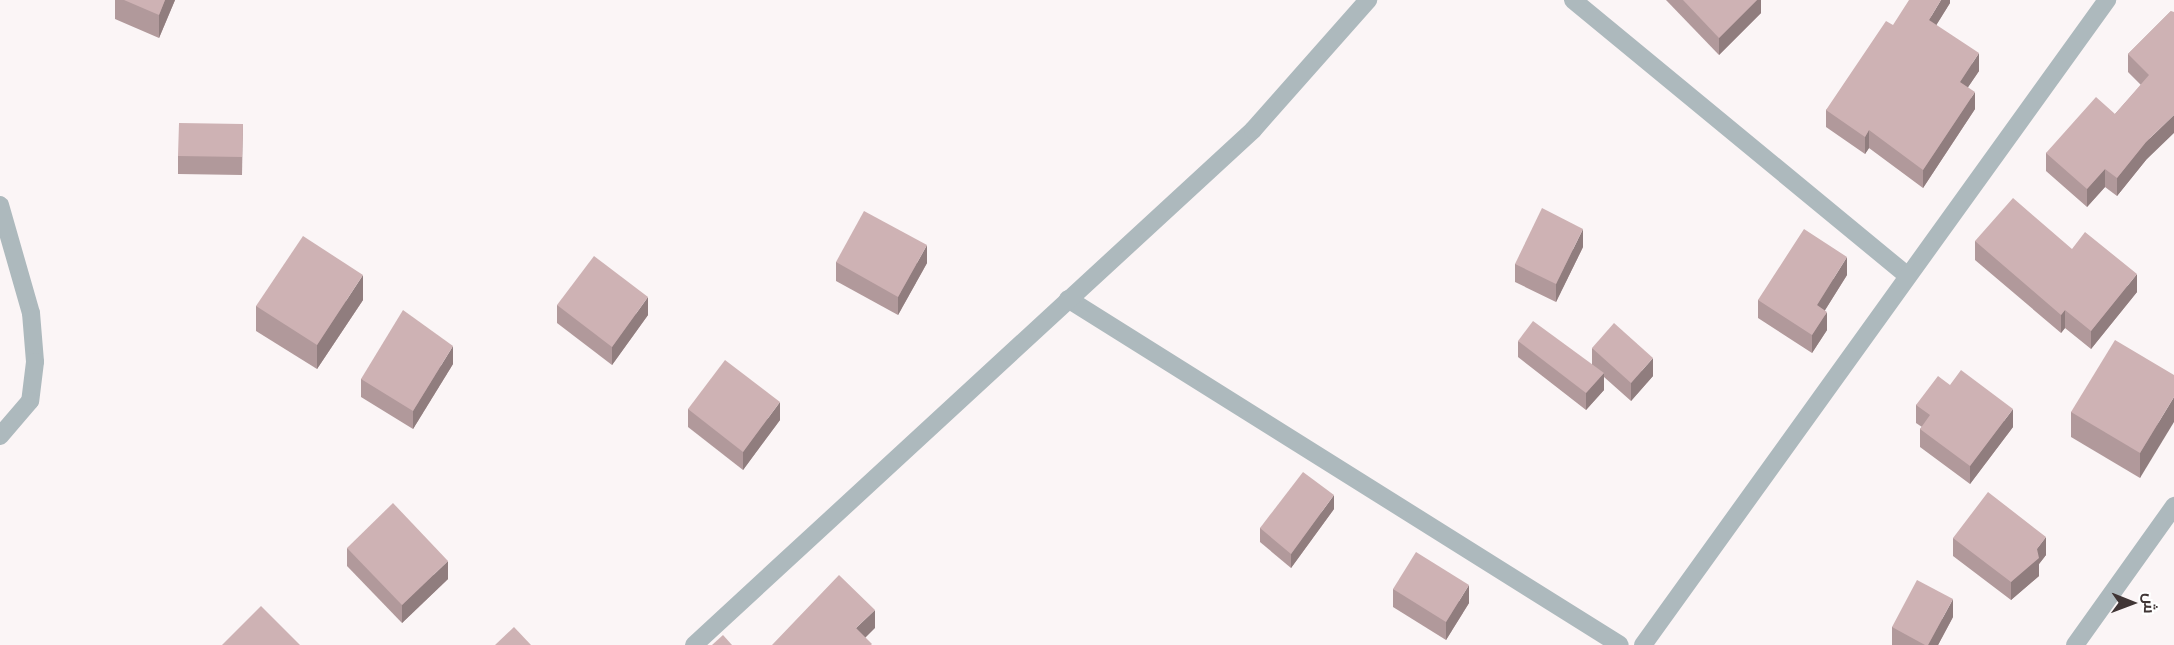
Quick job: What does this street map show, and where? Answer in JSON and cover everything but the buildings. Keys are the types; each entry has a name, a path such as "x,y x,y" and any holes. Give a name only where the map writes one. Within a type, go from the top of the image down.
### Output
{"street":[{"path":"694,645 1253,130 1368,0"},
{"path":"1574,0 1908,276"},
{"path":"1643,645 2107,0"},
{"path":"0,205 31,313 35,362 30,401 0,436"},
{"path":"1068,299 1620,645"},
{"path":"2075,645 2174,506"}]}
